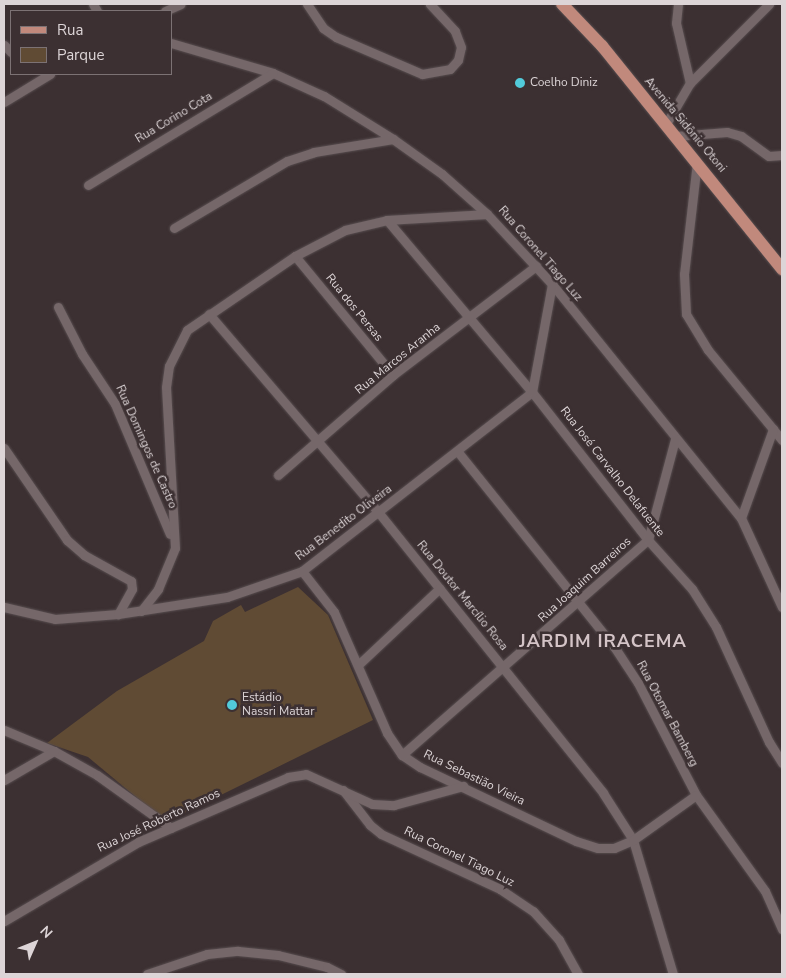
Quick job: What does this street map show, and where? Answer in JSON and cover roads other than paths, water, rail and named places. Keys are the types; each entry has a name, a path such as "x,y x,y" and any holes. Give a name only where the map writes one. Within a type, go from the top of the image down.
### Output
{"main road":[{"name":"Avenida Sidônio Otoni","path":"562,4 602,46 782,268"}],"street":[{"path":"167,10 181,4"},
{"path":"307,4 323,28 336,37 422,74 450,69 458,60 461,47 455,31 430,4"},
{"path":"678,4 676,23 690,83"},
{"path":"666,124 690,83 769,4"},
{"name":"Rua Coronel Tiago Luz","path":"172,43 273,73 324,96 393,139 442,174 487,214 552,284 675,439 741,518 782,607"},
{"name":"Rua Corino Cota","path":"88,185 273,73"},
{"path":"4,102 38,76"},
{"path":"676,136 727,132 741,136 769,156 782,155"},
{"path":"174,228 287,161 314,152 393,139"},
{"path":"697,161 684,274 686,314 708,350 782,440"},
{"path":"141,611 158,589 174,548 166,422 168,366 187,330 295,256 344,230 387,220 487,214"},
{"name":"Rua José Carvalho Delafuente","path":"387,220 471,317 648,540 692,589 716,626 769,742 782,763"},
{"name":"Rua dos Persas","path":"295,256 393,375"},
{"name":"Rua Marcos Aranha","path":"278,475 393,375 536,266"},
{"path":"532,392 552,284"},
{"name":"Rua Domingos de Castro","path":"58,307 82,354 115,404 160,506 174,548"},
{"name":"Rua Doutor Marcílio Rosa","path":"209,314 317,443 379,513 592,779 633,840 673,974"},
{"name":"Rua Benedito Oliveira","path":"4,607 55,619 118,614 227,597 302,571 458,452 532,392"},
{"path":"741,518 773,429"},
{"path":"648,540 675,439"},
{"path":"4,448 67,540 84,556 131,581 132,589 118,614"},
{"name":"Rua Otomar Bamberg","path":"458,452 579,602 638,684 696,795 761,884 782,929"},
{"name":"Rua Joaquim Barreiros","path":"402,755 648,540"},
{"name":"Rua Sebastião Vieira","path":"302,571 334,612 387,733 402,755 576,841 598,848 614,848 633,840 696,795"},
{"path":"358,665 440,588"},
{"path":"4,730 54,751 97,775 171,828"},
{"path":"4,780 54,751"},
{"name":"Rua José Roberto Ramos","path":"4,921 112,856 261,788 306,774 343,790"},
{"path":"343,790 372,804 394,805 463,786"},
{"name":"Rua Coronel Tiago Luz","path":"343,790 370,825 381,834 500,889 533,911 558,940 578,974"},
{"path":"147,974 207,954 238,951 278,954 327,967 341,974"}],"place":[{"name":"Coelho Diniz","path":"520,83"},
{"name":"Estádio Nassri Mattar","path":"232,705"}],"district":[{"name":"JARDIM IRACEMA","path":"603,641"}]}
